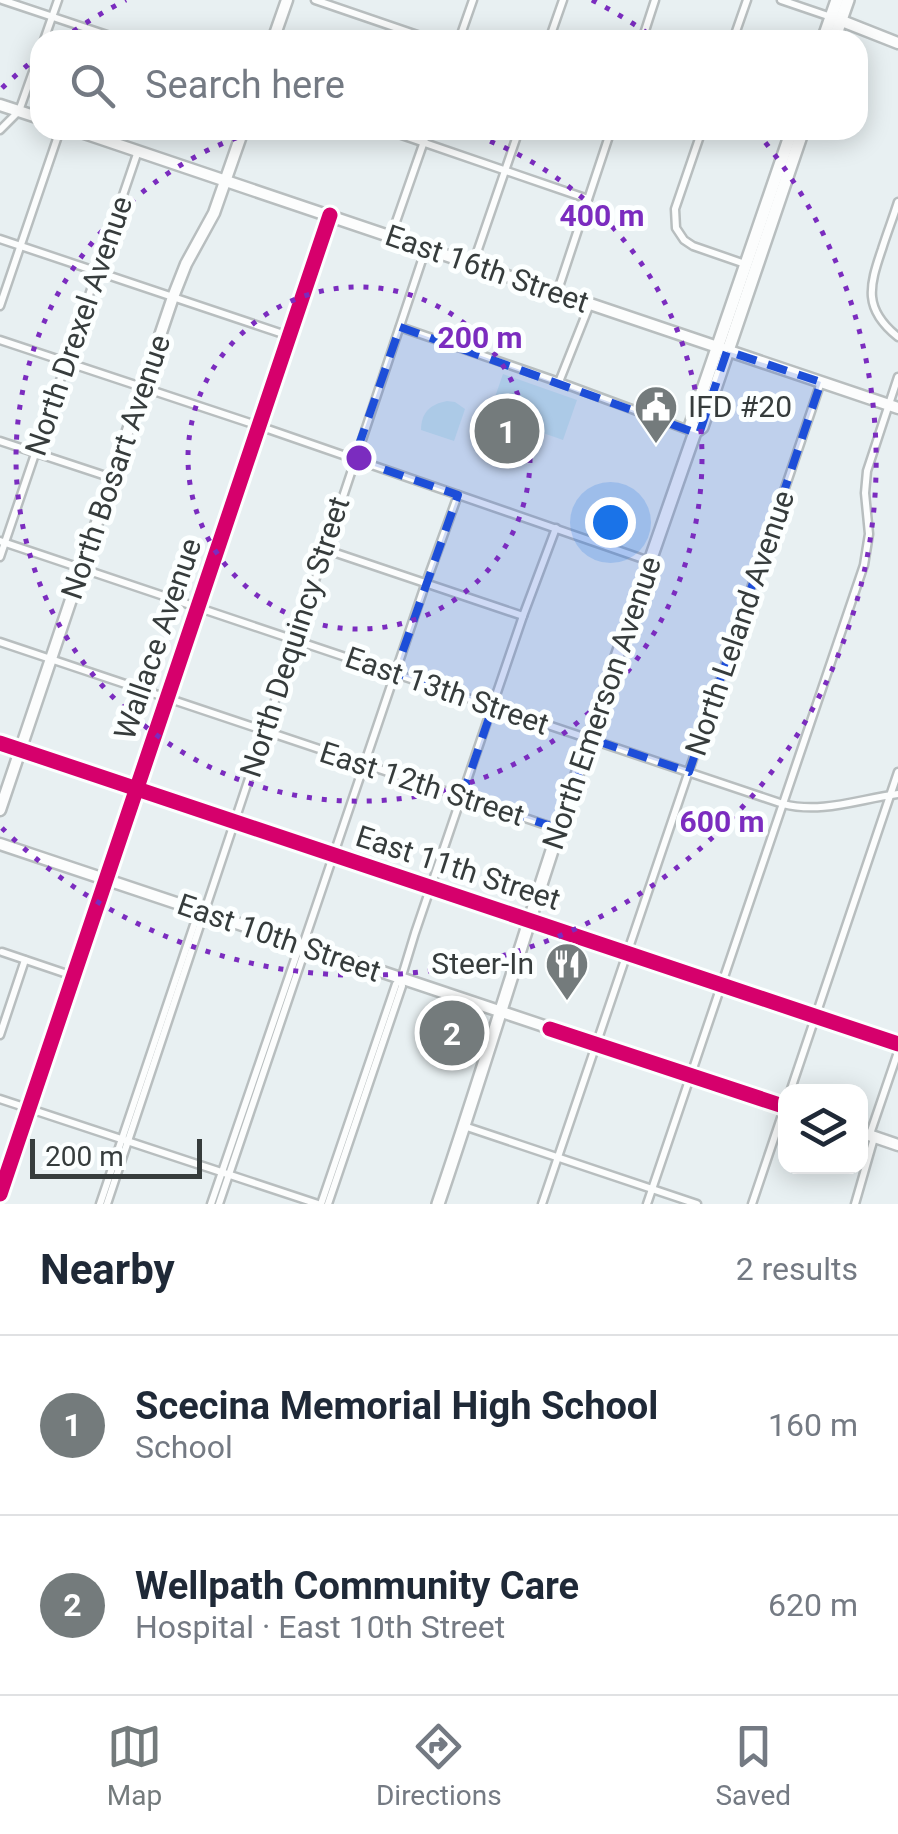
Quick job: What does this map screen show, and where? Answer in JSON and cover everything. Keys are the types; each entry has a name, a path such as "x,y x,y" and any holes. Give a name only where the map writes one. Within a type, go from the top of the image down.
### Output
{"main road":[{"path":"276,30 287,0"},
{"path":"835,30 836,0"},
{"path":"829,30 848,0"},
{"path":"836,18 866,30"},
{"path":"868,31 898,43"},
{"path":"0,105 30,115"},
{"name":"East 16th Street","path":"105,140 893,406"},
{"name":"North Bosart Avenue","path":"0,810 173,297 212,218 240,140"},
{"name":"North Emerson Avenue","path":"438,1204 529,920 694,432 702,427 746,264 789,140"},
{"name":"North Emerson Avenue","path":"723,349 799,140"},
{"name":"East 10th Street","path":"0,844 778,1105"},
{"path":"868,1135 898,1145"}],"street":[{"path":"2,0 93,30"},
{"path":"47,30 58,0"},
{"path":"315,0 403,30"},
{"path":"462,30 472,0"},
{"path":"552,30 563,0"},
{"path":"645,30 655,0"},
{"path":"736,30 747,0"},
{"path":"781,0 836,18"},
{"path":"0,130 19,111 30,80"},
{"path":"0,306 57,140"},
{"path":"417,140 588,198"},
{"path":"474,264 516,140"},
{"path":"557,293 608,140"},
{"path":"699,140 674,214 676,228 693,246 746,264"},
{"path":"391,236 423,142"},
{"name":"North Drexel Avenue","path":"0,557 138,151"},
{"path":"898,202 871,291 879,318 898,338"},
{"name":"Wallace Avenue","path":"0,1194 330,216"},
{"path":"0,239 289,336"},
{"name":"North Dequincy Street","path":"103,1204 197,916 203,912 234,822 426,248"},
{"path":"558,382 590,304"},
{"path":"400,328 694,432"},
{"path":"0,340 651,561"},
{"path":"648,1204 866,560 866,476 893,406 898,376"},
{"name":"North Leland Avenue","path":"542,1204 822,382"},
{"path":"0,440 112,478"},
{"path":"215,1204 298,950 303,946 458,495"},
{"path":"0,1099 322,1204 556,528"},
{"name":"East 13th Street","path":"2,542 782,804 820,808 894,794"},
{"path":"324,549 523,616"},
{"name":"East 12th Street","path":"0,642 560,829"},
{"name":"East 11th Street","path":"0,743 898,1044"},
{"path":"793,1084 894,794 898,772"},
{"path":"2,952 73,976"},
{"path":"0,1035 25,960"},
{"path":"868,1135 898,1052"},
{"path":"464,1126 697,1204"},
{"path":"752,1204 778,1128"},
{"path":"855,1204 861,1174"}],"highlighted area":[{"path":"400,327 699,434 727,351 821,382 689,772 591,739 560,829 462,797 493,706 395,673 458,495 354,459"}],"shaded area":[{"path":"503,374 577,400 563,440 489,414"},
{"path":"447,401 465,409 454,441 421,430 428,410"}],"cycle path":[{"path":"0,1194 330,215"},
{"path":"0,743 898,1044"},
{"path":"550,1029 778,1104"}],"place":[{"name":"Scecina Memorial High School","path":"507,431"},
{"name":"IFD #20","path":"656,445"},
{"name":"Steer-In","path":"567,1002"},
{"name":"Wellpath Community Care","path":"452,1033"}]}
